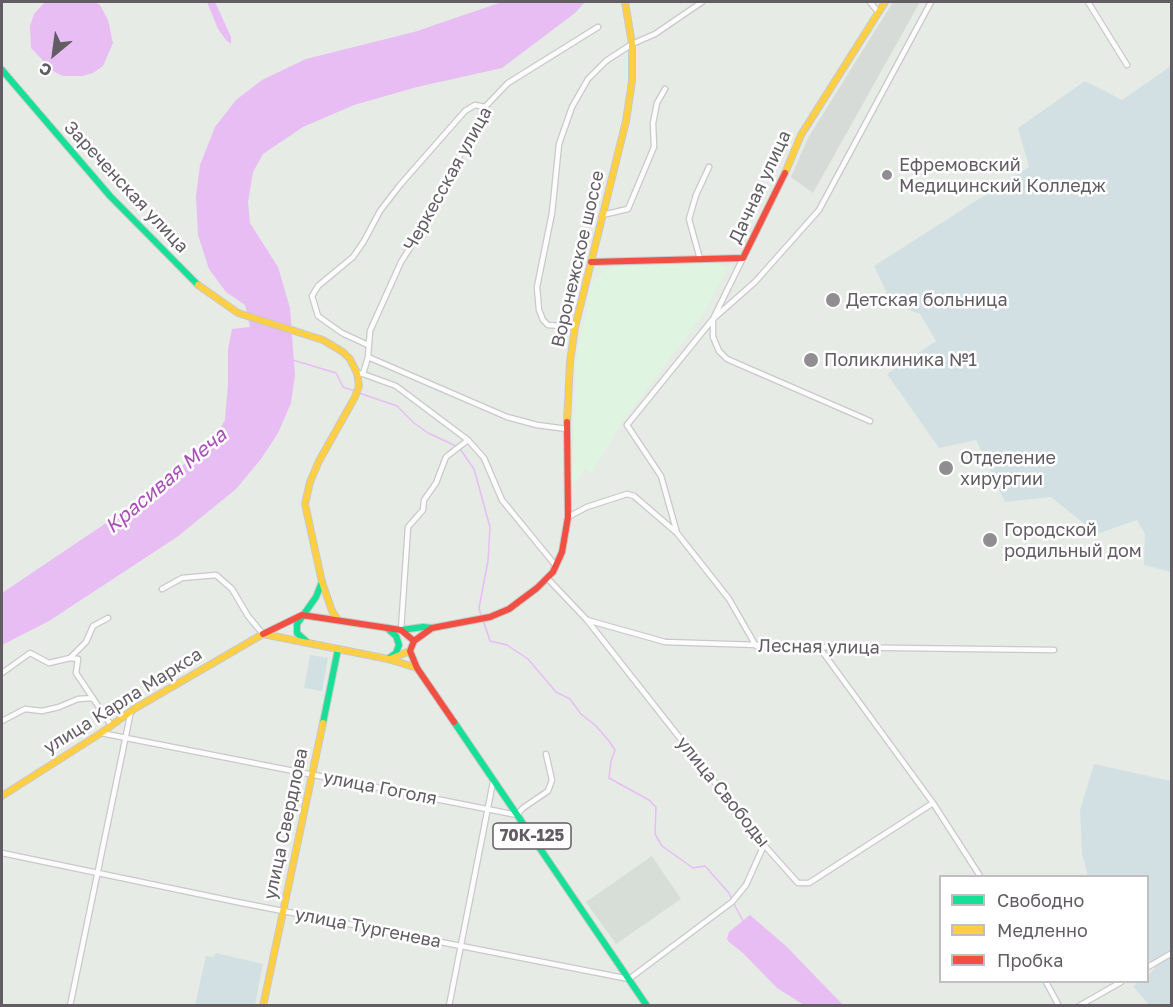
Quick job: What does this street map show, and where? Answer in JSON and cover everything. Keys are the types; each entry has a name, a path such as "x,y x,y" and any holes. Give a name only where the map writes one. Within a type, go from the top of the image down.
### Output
{"main road":[{"name":"Воронежское шоссе","path":"401,630 433,628 490,617 509,609 548,579 556,566 565,539 568,518 567,429 570,362 575,327 626,122 632,81 632,44 625,2"},
{"name":"Дачная улица","path":"591,262 743,258 801,135 885,2"},
{"name":"Зареченская улица","path":"2,70 110,196 199,286 238,313 323,340 343,352 360,374"},
{"path":"338,620 332,611 322,582 305,504 310,482 319,461 355,397 360,374"},
{"path":"310,644 297,633 297,624 316,597 322,582"},
{"path":"302,615 401,630 414,641"},
{"name":"улица Карла Маркса","path":"2,796 101,733 131,711 263,634 302,615"},
{"path":"386,627 396,636 399,645 396,653 388,659"},
{"path":"417,668 410,651 414,641 433,628"},
{"path":"263,634 388,659 417,668"},
{"name":"улица Свердлова","path":"263,1005 338,649"},
{"path":"388,659 410,651"},
{"name":"70К-125","path":"417,668 647,1005"}],"street":[{"path":"575,327 548,325 543,320 539,310 537,287 552,213 559,144 572,107 588,79 606,61 632,44 655,34 702,2"},
{"path":"870,2 878,12"},
{"path":"677,533 661,476 627,425 713,319 755,282 819,210 931,2"},
{"path":"1088,2 1127,65"},
{"name":"Черкесская улица","path":"360,374 368,357 370,331 401,262 436,207 485,107 508,83 598,27"},
{"path":"602,215 628,209 654,147 653,123 657,103 664,89"},
{"path":"368,345 342,333 318,316 312,297 318,286 352,257 364,241 380,211 400,185 465,111 475,105 485,107"},
{"path":"700,259 689,219 696,195 709,166"},
{"path":"743,258 713,319 713,337 719,351 727,359 870,421"},
{"path":"368,357 507,417 537,425 567,429"},
{"path":"360,374 396,386 468,440 484,458 502,500 556,566"},
{"path":"401,630 408,527 423,510 424,500 436,483 446,457 468,440"},
{"path":"568,518 587,507 627,494 634,496 677,533 729,599 756,646"},
{"path":"162,589 182,578 216,575 232,590 248,616 263,634"},
{"name":"улица Свободы","path":"548,579 586,620 764,844 798,883 809,883 933,803"},
{"path":"70,658 86,642 93,626 108,618"},
{"name":"Лесная улица","path":"586,620 665,642 756,646 1054,650"},
{"path":"819,647 933,803 979,875"},
{"path":"2,673 30,653 49,663 70,658 78,659 76,673 111,725"},
{"path":"2,721 25,709 42,711 78,699 93,698"},
{"path":"70,1005 131,711"},
{"name":"улица Гоголя","path":"101,733 517,815"},
{"path":"517,815 523,808 548,791 552,780 546,754"},
{"path":"449,1005 494,782"},
{"path":"629,979 732,902 746,885 764,844"},
{"name":"улица Тургенева","path":"2,853 629,979"},
{"path":"1149,966 1172,953"},
{"path":"1047,983 1059,1005"},
{"path":"1079,1005 1118,983"}],"shaded area":[{"path":"893,2 920,2 813,193 791,177 808,138"},
{"path":"1171,66 1171,572 1144,565 1145,534 1137,520 1097,534 1051,497 1005,502 976,440 939,448 887,374 936,341 920,314 892,304 874,266 1029,167 1018,128 1085,81 1122,100"},
{"path":"717,264 728,267 702,316 617,429 592,473 585,469 572,486 576,359 592,283 606,269 621,266"},
{"path":"310,655 328,658 322,691 304,688"},
{"path":"1094,764 1171,781 1171,1005 1149,1005 1133,986 1138,983 1149,983 1149,974 1155,969 1149,960 1149,875 1088,875 1082,854 1080,810"},
{"path":"652,856 681,899 616,944 586,902"},
{"path":"216,953 263,964 255,1005 195,1005 206,956 213,957"}],"water":[{"path":"45,2 95,2 100,5 108,20 113,43 103,66 93,73 82,76 63,76 53,71 31,48 30,26 34,14"},
{"path":"207,2 215,2 231,37 231,44 218,29"},
{"name":"Красивая Меча","path":"502,2 585,2 575,13 502,68 417,87 354,105 303,127 263,154 253,172 248,202 250,223 278,267 290,308 295,375 291,403 278,433 261,459 236,489 177,537 49,621 2,645 2,593 130,507 209,447 225,420 228,349 232,329 250,327 245,305 226,292 209,269 198,235 196,196 200,165 215,127 236,100 262,80 306,59 414,32"},
{"path":"750,915 786,946 843,1005 804,1005 777,988 729,942 727,939 729,932"}],"waterway":[{"path":"293,360 336,373 343,387 355,391"},
{"path":"359,393 397,406 428,433 456,446"},
{"path":"460,449 474,469 490,527 488,561 479,608 481,616"},
{"path":"483,620 490,641 507,645 528,659 556,692 570,699 581,714 609,741 615,750 609,778 649,800 656,807 655,834 662,846 693,868 705,866 729,893 732,900"},
{"path":"734,904 743,921"}],"traffic: fast":[{"path":"2,70 110,196 198,285"},
{"path":"307,642 297,633 297,624 316,597 322,582"},
{"path":"387,628 396,636 399,645 396,653 388,659"},
{"path":"401,630 432,628"},
{"path":"323,723 338,649"},
{"path":"454,722 647,1006"}],"traffic: slow":[{"path":"567,422 570,362 575,327 626,121 632,81 632,44 625,2"},
{"path":"785,173 801,135 885,2"},
{"path":"198,285 238,313 323,340 343,352 350,359 357,373 359,386 355,397 319,461 310,482 305,504 322,582 332,611 338,620"},
{"path":"2,796 101,733 134,709 263,634"},
{"path":"263,634 388,659 417,668"},
{"path":"390,659 410,651"},
{"path":"263,1006 323,723"}],"traffic: jam":[{"path":"591,262 743,258 785,173"},
{"path":"454,722 417,668 410,651 414,641 432,628 490,617 509,609 537,588 553,572 562,552 568,517 567,422"},
{"path":"263,634 302,615 401,630 414,641"}],"place":[{"name":"Ефремовский Медицинский Колледж","path":"887,175"},
{"name":"Детская больница","path":"833,300"},
{"name":"Поликлиника №1","path":"811,360"},
{"name":"Отделение хирургии","path":"946,468"},
{"name":"Городской родильный дом","path":"990,540"}]}
